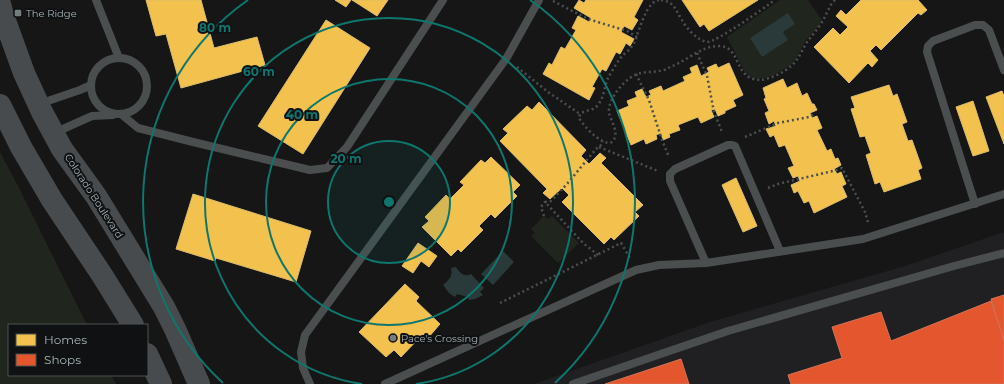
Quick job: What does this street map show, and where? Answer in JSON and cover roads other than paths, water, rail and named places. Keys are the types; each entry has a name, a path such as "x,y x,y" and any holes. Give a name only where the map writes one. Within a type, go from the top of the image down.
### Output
{"street":[{"name":"Colorado Boulevard","path":"0,4 24,73 53,134 96,196 164,307 199,384"},
{"path":"38,105 3,111 21,147 52,200 132,324"},
{"path":"21,147 53,134"},
{"path":"148,356 161,384"}],"lane":[{"path":"96,0 119,58"},
{"path":"53,134 92,116 119,114 130,112 138,106 144,99 147,90 143,72 137,65 129,60 119,58 111,59 103,63 97,69 92,77 92,94 95,102 101,108 109,112 119,114 138,128 310,170 327,168 347,147 443,0"},
{"path":"310,384 303,368 301,352 305,335 506,59 539,0"},
{"path":"976,204 927,52 928,46 933,41 974,25 983,26 989,30 1004,70"},
{"path":"38,105 91,85"},
{"path":"706,263 670,181 670,174 675,169 731,146 780,251"},
{"path":"385,384 636,270 658,265 706,263 863,239 1004,194"},
{"path":"573,384 728,331 1004,253"}],"place":[{"name":"The Ridge","path":"18,13"},
{"name":"Pace's Crossing","path":"393,338"}]}
